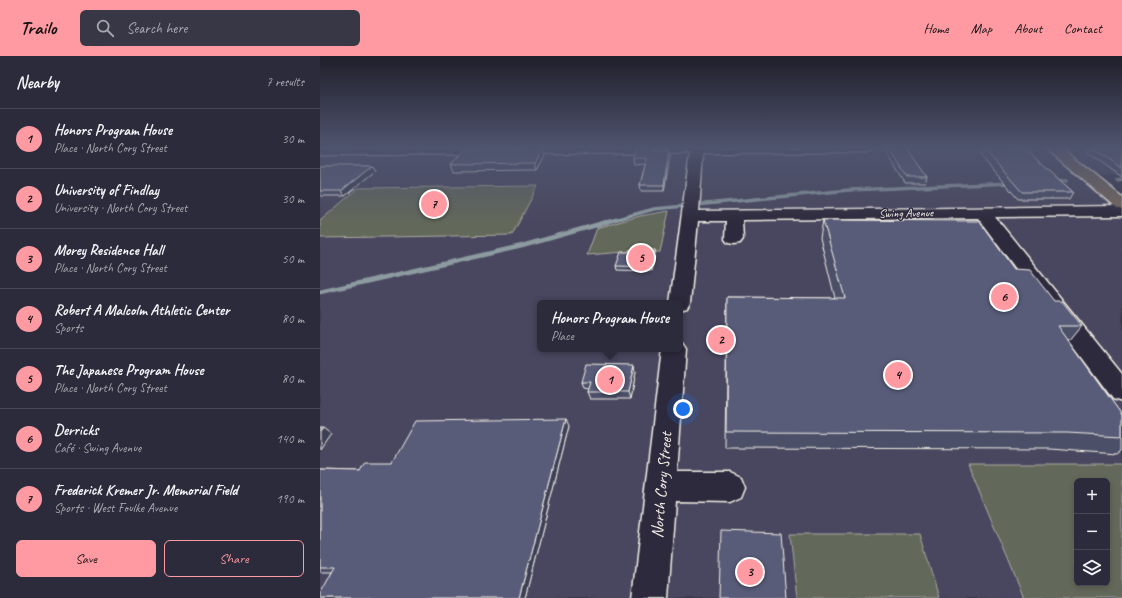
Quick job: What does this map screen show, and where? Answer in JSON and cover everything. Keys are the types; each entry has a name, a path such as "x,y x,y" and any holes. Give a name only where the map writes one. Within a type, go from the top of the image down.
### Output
{"main road":[{"path":"1083,173 1120,204"}],"street":[{"path":"680,300 694,173"},
{"name":"Swing Avenue","path":"691,208 734,215 982,212 1120,204"},
{"path":"982,212 1122,392"},
{"path":"734,215 734,239"},
{"name":"North Cory Street","path":"650,598 674,352"},
{"path":"661,486 730,487"}],"shaded area":[{"path":"320,173 1084,173 1116,199 1122,199 1122,598 320,598"},
{"path":"1087,173 1122,173 1122,175 1091,176"}],"green space":[{"path":"538,186 512,235 320,238 320,221 358,188"},
{"path":"669,211 660,252 624,252 587,255 597,228 640,216"},
{"path":"968,464 1122,464 1122,598 1024,598"},
{"path":"790,534 920,534 939,598 797,598"}],"building":[{"path":"320,173 363,173 341,191 320,191"},
{"path":"643,173 666,173 664,185 640,185"},
{"path":"905,173 924,173 927,177 907,177"},
{"path":"1005,173 1052,173 1073,192 1022,192"},
{"path":"823,220 979,221 1014,269 1030,270 1054,301 1062,301 1082,326 1058,326 1122,415 1122,436 1067,433 726,432 727,297 845,298"},
{"path":"629,250 655,250 651,267 616,266 621,252 629,252"},
{"path":"586,364 634,365 628,392 587,392 590,382 581,382"},
{"path":"566,419 519,598 320,598 320,594 335,567 320,567 320,470 360,471 365,462 392,462 415,421"},
{"path":"721,531 781,533 786,598 719,598"}],"waterway":[{"path":"1117,180 1122,179"},
{"path":"1054,181 1067,180"},
{"path":"603,223 654,209 849,190 1012,183"},
{"path":"320,292 522,246 607,222"}],"place":[{"name":"Frederick Kremer Jr. Memorial Field","path":"434,204"},
{"name":"The Japanese Program House","path":"641,258"},
{"name":"Derricks","path":"1004,297"},
{"name":"University of Findlay","path":"721,340"},
{"name":"Robert A Malcolm Athletic Center","path":"898,375"},
{"name":"Honors Program House","path":"610,380"},
{"name":"Morey Residence Hall","path":"750,572"}]}
